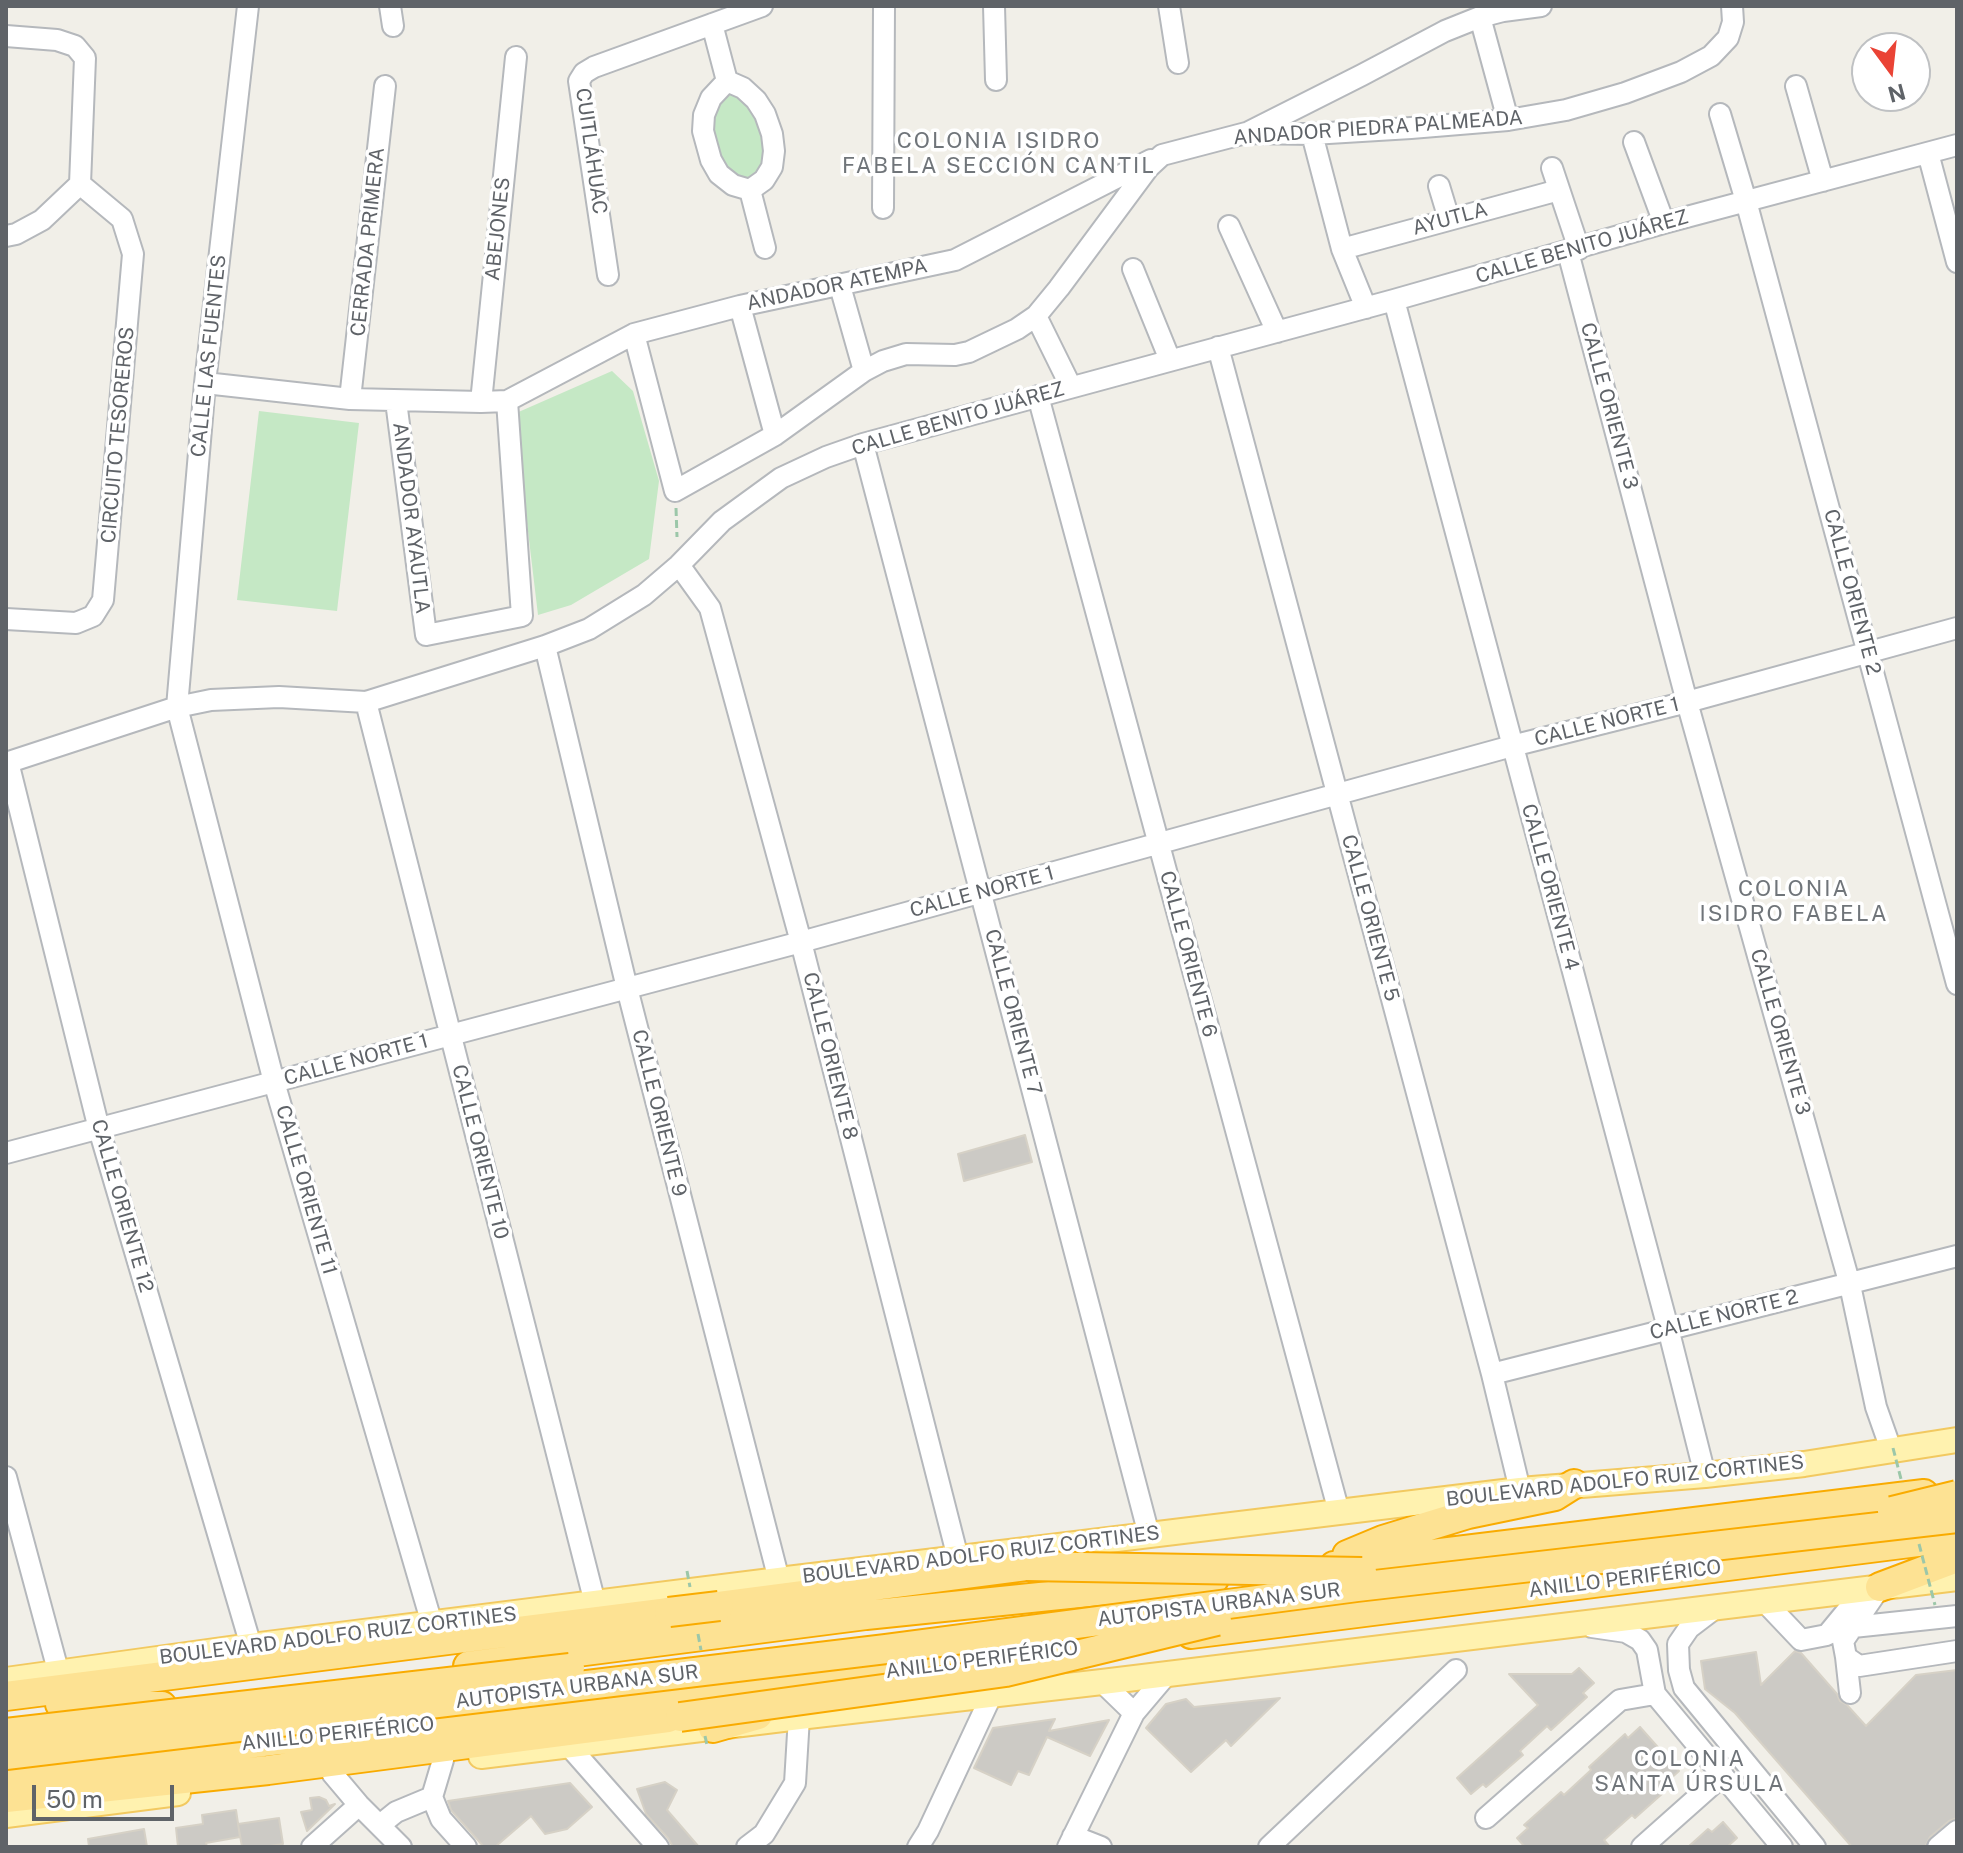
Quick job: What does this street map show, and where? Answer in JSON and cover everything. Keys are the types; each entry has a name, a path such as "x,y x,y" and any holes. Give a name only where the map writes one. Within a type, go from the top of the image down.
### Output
{"highway":[{"path":"1314,1569 1383,1540 1468,1514 1555,1496 1574,1484"},
{"path":"6,1723 163,1706 866,1615 1314,1569 1957,1492"},
{"path":"1892,1511 1957,1492"},
{"name":"AUTOPISTA URBANA SUR","path":"6,1755 870,1651 1362,1580 1957,1503"},
{"name":"AUTOPISTA URBANA SUR","path":"6,1733 1362,1580 1957,1518"},
{"path":"1842,1532 1957,1535"},
{"name":"ANILLO PERIFÉRICO","path":"6,1773 387,1727 693,1697 1957,1535"},
{"path":"1873,1588 1957,1558"},
{"path":"6,1696 1026,1566 1362,1580"},
{"path":"6,1798 268,1770 1006,1672 1362,1580"},
{"path":"713,1728 923,1667"},
{"path":"6,1703 163,1706"}],"main road":[{"name":"BOULEVARD ADOLFO RUIZ CORTINES","path":"6,1680 251,1646 1520,1490 1804,1464 1957,1440"},
{"path":"6,1815 1957,1578"}],"street":[{"name":"CALLE LAS FUENTES","path":"177,707 205,383 248,6"},
{"name":"CUITLÁHUAC","path":"608,275 579,81 584,73 594,67 762,6"},
{"path":"883,208 884,6"},
{"path":"994,6 996,80"},
{"path":"1169,6 1178,63"},
{"path":"1246,133 1445,31 1503,11 1541,6"},
{"name":"ANDADOR PIEDRA PALMEADA","path":"1162,155 1246,133 1312,134 1508,120 1566,110 1625,93 1681,72 1711,56 1728,38 1733,22 1732,6"},
{"path":"1480,17 1508,120"},
{"path":"712,24 727,81"},
{"path":"6,36 57,40 75,46 85,58 80,184 42,220 6,236"},
{"name":"ABEJONES","path":"481,402 516,57"},
{"path":"727,81 743,88 756,100 772,134 772,167 764,180 750,190"},
{"path":"727,81 711,98 704,115 703,131 711,160 719,174 733,185 750,190"},
{"name":"CERRADA PRIMERA","path":"350,399 385,86"},
{"path":"1796,86 1823,181"},
{"name":"CALLE ORIENTE 2","path":"1720,114 1957,984"},
{"path":"1312,134 1342,249 1366,308"},
{"path":"1634,142 1664,223"},
{"name":"CALLE BENITO JUÁREZ","path":"7,762 177,707 211,700 279,697 366,702 545,646 589,629 644,595 722,521 781,478 826,457 863,444 1366,308 1664,223 1957,145"},
{"path":"1928,153 1957,262"},
{"path":"634,334 675,491 775,435 864,371 883,361 906,354 955,355 969,352 1017,329 1036,316 1148,168 1162,155"},
{"name":"ANDADOR ATEMPA","path":"507,401 634,334 740,306 955,260 1162,155"},
{"name":"CALLE ORIENTE 3","path":"1552,168 1687,702 1850,1285 1876,1407 1888,1441"},
{"name":"CIRCUITO TESOREROS","path":"6,619 76,623 93,616 103,600 133,254 122,219 80,184"},
{"path":"1439,186 1449,219"},
{"path":"750,190 765,248"},
{"name":"AYUTLA","path":"1342,249 1559,190"},
{"path":"1229,226 1277,332"},
{"path":"1133,269 1170,360"},
{"path":"840,286 864,371"},
{"name":"CALLE ORIENTE 4","path":"1394,300 1705,1475"},
{"path":"740,306 775,435"},
{"path":"1036,316 1071,387"},
{"name":"CALLE ORIENTE 5","path":"1218,347 1492,1374 1520,1490"},
{"path":"205,383 350,399 507,401"},
{"name":"CALLE ORIENTE 6","path":"1038,396 1339,1512"},
{"name":"ANDADOR AYAUTLA","path":"396,401 426,635 522,616 507,401"},
{"name":"CALLE ORIENTE 7","path":"863,444 1149,1535"},
{"name":"CALLE ORIENTE 8","path":"679,565 710,608 801,942 958,1558"},
{"name":"CALLE NORTE 1","path":"6,1153 801,942 1512,746 1957,628"},
{"name":"CALLE ORIENTE 9","path":"545,646 627,988 779,1580"},
{"name":"CALLE ORIENTE 10","path":"366,702 595,1603"},
{"name":"CALLE ORIENTE 11","path":"177,707 274,1082 432,1624"},
{"name":"CALLE ORIENTE 12","path":"7,762 99,1129 251,1646"},
{"name":"CALLE NORTE 2","path":"1492,1374 1957,1256"},
{"path":"6,1477 59,1674"},
{"path":"1764,1601 1801,1640 1827,1635 1873,1588"},
{"path":"1850,1693 1843,1641 1873,1588"},
{"path":"1718,1606 1689,1628 1678,1644 1679,1670 1684,1688 1815,1847"},
{"path":"1853,1627 1957,1616"},
{"path":"1572,1624 1626,1632 1640,1640 1647,1650 1655,1694 1782,1847"},
{"path":"1846,1657 1859,1666 1957,1651"},
{"path":"1269,1847 1456,1670"},
{"path":"1101,1847 1070,1841 1134,1713 1167,1674"},
{"path":"1102,1682 1134,1713"},
{"path":"918,1847 992,1694"},
{"path":"1486,1818 1620,1700 1655,1694"},
{"path":"747,1847 764,1834 795,1783 799,1717"},
{"path":"569,1746 658,1847"},
{"path":"443,1760 432,1797 441,1819 466,1847"},
{"path":"332,1773 401,1847"},
{"path":"1642,1847 1723,1775"},
{"path":"380,1825 396,1812 432,1797"},
{"path":"312,1847 359,1805"},
{"path":"1293,1824 1296,1847"},
{"path":"1938,1847 1957,1831"}],"path":[{"path":"675,491 679,565"}],"green space":[{"path":"732,94 747,100 767,138 762,174 742,181 721,159 714,143 713,121 719,102"},
{"path":"612,371 633,391 659,481 649,559 571,605 538,615 514,414"},
{"path":"259,411 359,423 337,611 237,600"}],"building":[{"path":"1025,1135 1032,1162 964,1181 958,1154"},
{"path":"1795,1651 1801,1653 1840,1701 1866,1726 1916,1675 1957,1670 1957,1818 1930,1837 1925,1847 1852,1847 1735,1713 1705,1689 1701,1661 1756,1652 1761,1685"},
{"path":"1579,1668 1594,1683 1583,1693 1587,1697 1551,1730 1547,1726 1520,1751 1523,1755 1486,1787 1483,1784 1471,1794 1457,1778 1538,1705 1509,1674 1572,1674"},
{"path":"1280,1698 1231,1746 1226,1740 1191,1772 1146,1728 1166,1704 1186,1699 1194,1707"},
{"path":"1055,1719 1049,1731 1109,1720 1090,1756 1047,1737 1029,1775 1018,1771 1011,1785 974,1768 993,1728"},
{"path":"1640,1727 1679,1771 1668,1781 1672,1785 1604,1840 1610,1847 1525,1847 1517,1838 1528,1828 1524,1825 1561,1792 1564,1795 1625,1734 1628,1738"},
{"path":"665,1782 677,1790 667,1810 699,1847 673,1847 646,1814 637,1789"},
{"path":"570,1783 592,1807 567,1829 545,1834 531,1816 495,1847 484,1847 451,1810 448,1801"},
{"path":"310,1798 326,1800 329,1806 335,1804 307,1831 301,1812 312,1810"},
{"path":"236,1810 240,1837 206,1843 207,1847 178,1847 176,1828 203,1824 202,1815"},
{"path":"279,1818 283,1844 242,1847 238,1824"},
{"path":"1723,1822 1737,1838 1727,1847 1688,1847 1708,1829 1712,1832"},
{"path":"144,1829 147,1847 89,1847 88,1839"}],"district":[{"name":"COLONIA ISIDRO FABELA SECCIÓN CANTIL","path":"999,154"},
{"name":"COLONIA ISIDRO FABELA","path":"1794,902"},
{"name":"COLONIA SANTA ÚRSULA","path":"1690,1772"}]}
